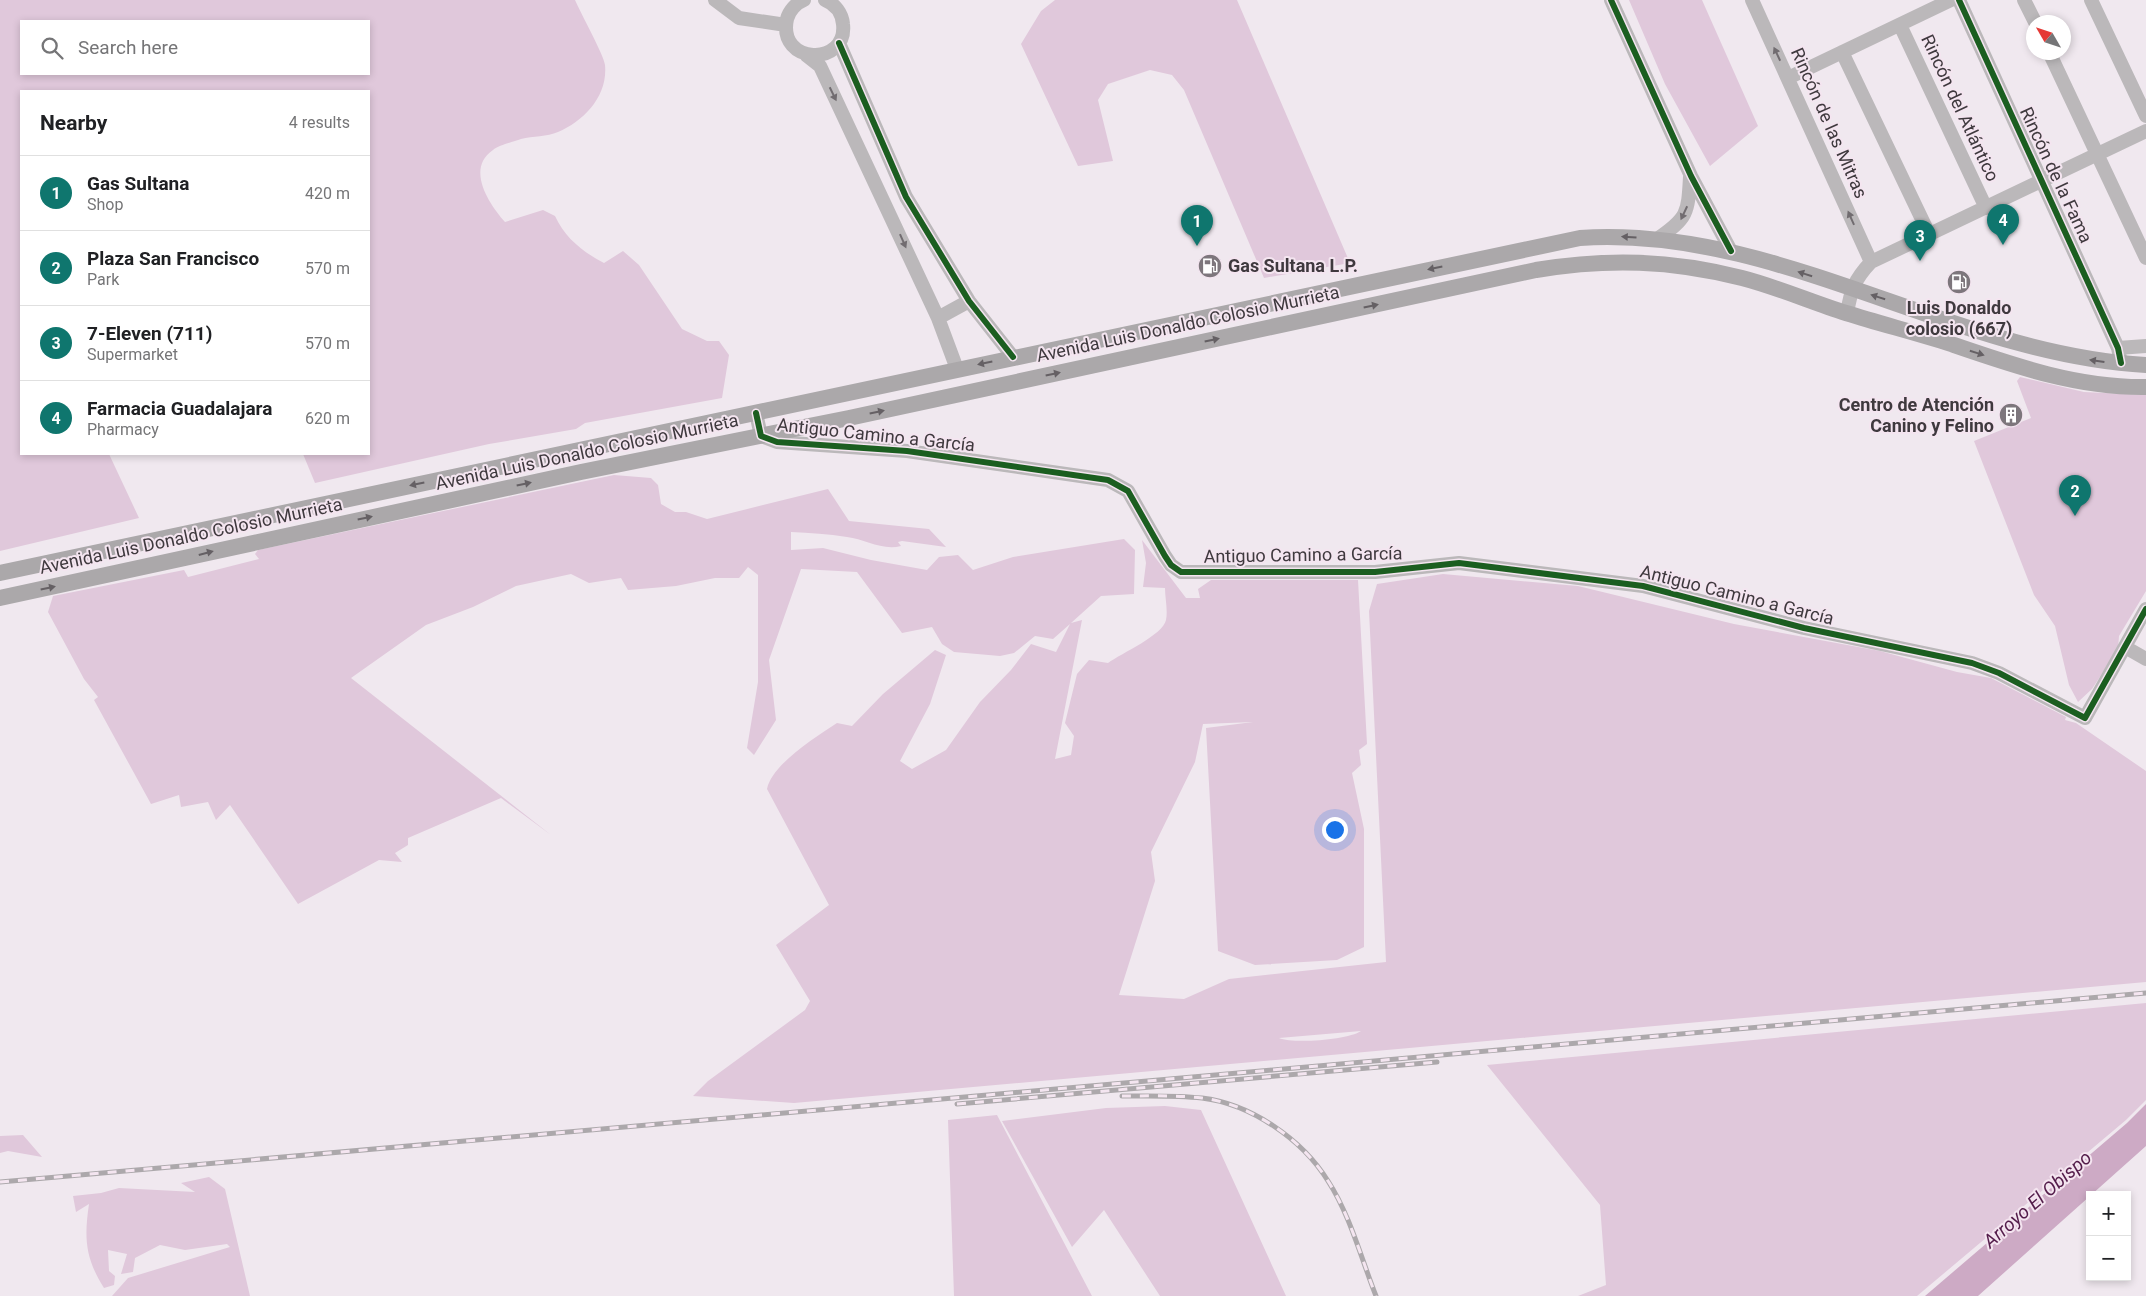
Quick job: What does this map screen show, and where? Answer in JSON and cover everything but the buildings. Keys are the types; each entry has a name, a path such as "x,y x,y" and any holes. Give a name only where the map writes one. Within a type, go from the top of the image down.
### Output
{"main road":[{"name":"Avenida Luis Donaldo Colosio Murrieta","path":"0,573 1580,238 1614,236 1657,239 1731,251 2026,345 2077,357 2120,355 2146,364"},
{"path":"1470,260 1474,283"},
{"name":"Avenida Luis Donaldo Colosio Murrieta","path":"0,598 581,472 761,436 1474,283 1580,263 1654,262 1695,267 1744,278 1847,313 2056,378 2102,385 2146,387"}],"street":[{"path":"715,0 740,18 786,26"},
{"path":"804,0 793,8 786,26 791,44 820,66 938,318 957,369"},
{"path":"1611,0 1690,176 1731,251"},
{"name":"Rincón de las Mitras","path":"1752,0 1871,262"},
{"path":"1788,78 1951,0"},
{"name":"Rincón de la Fama","path":"1959,0 2120,355"},
{"path":"2024,0 2032,15"},
{"path":"2091,0 2146,116"},
{"path":"834,2 844,24 839,43 906,197 969,301 1013,357"},
{"name":"Rincón del Atlántico","path":"1900,25 1986,208"},
{"path":"806,55 824,54 839,43"},
{"path":"1842,52 1929,234"},
{"path":"2053,60 2146,258"},
{"path":"1847,313 1851,289 1860,274 1871,262 1986,208 2041,179 2146,131"},
{"path":"1657,239 1683,219 1688,204 1690,176"},
{"path":"938,318 969,301"},
{"path":"2120,355 2146,346"},
{"path":"756,413 761,436"},
{"name":"Antiguo Camino a García","path":"761,436 777,442 907,451 1108,480 1128,491 1165,556 1171,565 1181,572 1375,572 1459,563 1643,586 1804,628 1972,663 1998,673 2085,718 2125,648"},
{"path":"2146,609 2125,648 2146,659"}],"shaded area":[{"path":"0,0 575,0 604,60 605,76 603,87 585,114 568,127 549,135 521,139 493,150 485,158 481,167 483,187 487,197 505,222 543,210 555,216 569,238 596,259 604,263 623,251 639,265 682,329 707,341 719,341 729,355 722,398 585,423 576,429 489,444 315,483 303,455 370,455 370,90 20,90 20,455 109,455 139,518 0,551"},
{"path":"1055,0 1237,0 1350,263 1264,278 1184,90 1172,75 1150,70 1108,84 1098,100 1113,161 1078,166 1021,44 1041,11"},
{"path":"1629,0 1702,0 1758,126 1710,166 1665,84"},
{"path":"2020,377 2084,392 2146,395 2146,591 2119,636 2118,649 2092,689 2078,702 2069,685 2055,626 2034,595 1974,441 2031,418 2017,381"},
{"path":"614,475 651,478 658,485 661,504 675,512 686,512 707,519 828,489 849,521 929,529 946,547 902,541 898,542 901,546 887,547 854,538 791,532 791,550 823,548 871,560 927,570 939,557 958,555 973,570 1013,557 1124,539 1135,550 1134,594 1101,596 1071,623 1082,620 1055,759 1071,755 1074,736 1065,723 1077,674 1089,660 1108,663 1150,638 1158,632 1166,620 1165,588 1143,587 1146,563 1142,540 1186,598 1200,598 1198,589 1211,580 1358,580 1367,744 1359,750 1361,765 1352,773 1364,829 1364,947 1337,960 1255,965 1218,951 1206,728 1253,722 1203,724 1195,762 1151,852 1155,881 1119,995 1184,999 1229,979 1386,962 1369,611 1377,584 1443,574 1578,586 1734,624 1880,651 1957,672 1991,678 2066,717 2065,720 2076,723 2146,771 2146,982 794,1103 693,1096 708,1081 805,1010 810,1001 776,945 829,905 767,789 777,770 796,752 837,723 852,726 883,694 935,650 946,655 930,704 900,761 912,769 946,750 980,702 1011,670 1031,644 1056,652 1070,624 1053,639 1035,636 1014,653 1000,656 954,652 942,644 932,627 902,633 857,572 801,569 769,660 776,720 754,755 747,748 758,682 758,575 748,567 739,578 715,578 676,586 628,590 621,578 589,583 571,574 516,586 473,607 426,625 351,678 551,835 501,798 408,838 408,845 395,853 402,862 379,860 298,904 230,805 216,820 208,802 181,807 179,795 151,804 94,700 98,697 84,679 48,612 53,596 184,570 188,577 259,559 255,554 258,550","holes":["1361,1031 1333,1039 1308,1041 1279,1038"]},
{"path":"2146,1003 2146,1100 2126,1120 1917,1296 1578,1296 1606,1285 1600,1205 1487,1065"},
{"path":"2146,1104 2146,1146 2096,1191 2086,1191 2086,1200 1978,1296 1925,1296 2127,1123"},
{"path":"1165,1106 1201,1110 1286,1296 1160,1296 1104,1210 1072,1247 1002,1121 1106,1108"},
{"path":"997,1115 1092,1296 954,1296 948,1120"},
{"path":"23,1135 42,1157 8,1151 0,1153 0,1136"},
{"path":"209,1177 225,1189 250,1296 112,1296 128,1278 230,1247 227,1244 185,1250 160,1245 135,1258 133,1272 121,1274 127,1254 108,1250 109,1271 115,1276 114,1285 104,1288 93,1267 88,1247 89,1204 76,1212 73,1196 101,1193 119,1188 195,1192 181,1183"}],"railway":[{"path":"0,1182 2146,993"},
{"path":"957,1104 1437,1062"},
{"path":"1122,1096 1182,1096 1220,1102 1257,1116 1290,1138 1317,1166 1336,1194 1349,1222 1376,1296"}],"cycle path":[{"path":"1611,0 1691,176 1731,251"},
{"path":"1959,0 2118,348 2121,363"},
{"path":"839,43 906,197 969,301 1013,357"},
{"path":"756,413 761,436 777,442 907,451 1108,480 1128,491 1165,556 1171,565 1181,572 1375,572 1459,563 1643,586 1804,628 1972,663 1999,673 2085,718 2146,609"}],"place":[{"name":"Farmacia Guadalajara","path":"2003,245"},
{"name":"Gas Sultana","path":"1197,246"},
{"name":"7-Eleven (711)","path":"1920,261"},
{"name":"Gas Sultana L.P.","path":"1210,266"},
{"name":"Luis Donaldo colosio (667)","path":"1959,282"},
{"name":"Centro de Atención Canino y Felino","path":"2011,415"},
{"name":"Plaza San Francisco","path":"2075,516"}],"water label":[{"name":"Arroyo El Obispo","path":"2037,1199"}]}
